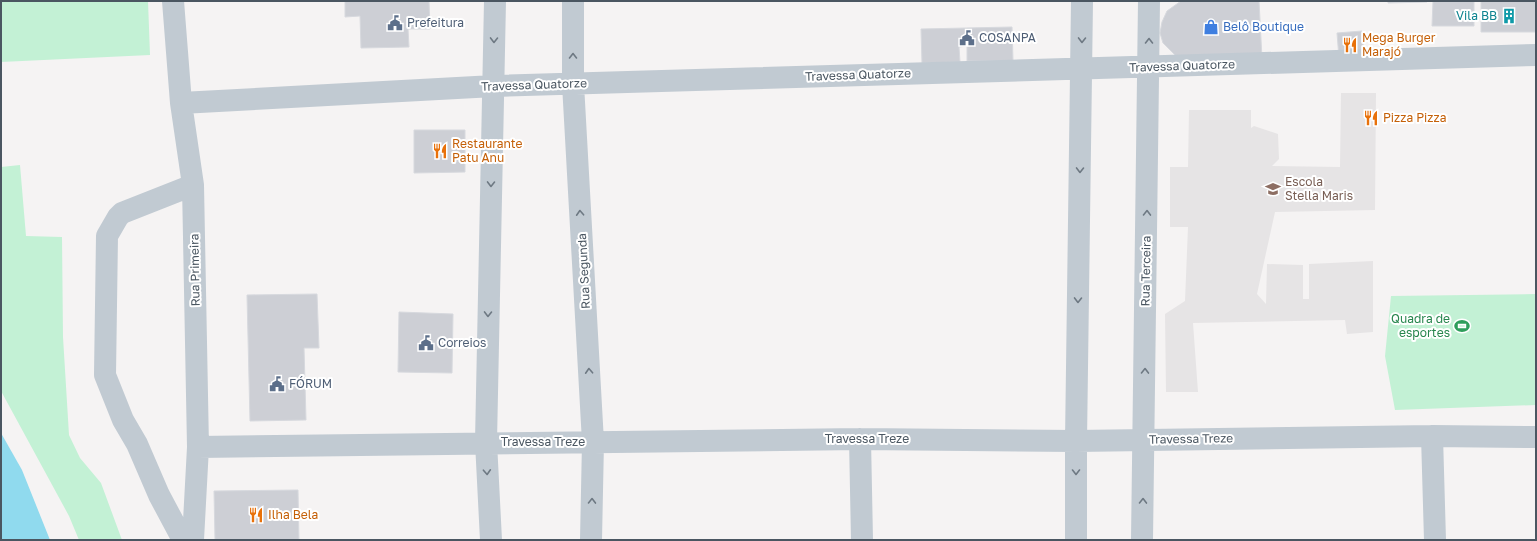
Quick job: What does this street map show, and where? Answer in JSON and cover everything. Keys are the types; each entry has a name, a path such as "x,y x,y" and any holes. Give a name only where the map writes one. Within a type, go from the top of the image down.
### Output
{"street":[{"name":"Rua Primeira","path":"173,1 181,103 193,185 198,447 192,540"},
{"path":"491,540 486,442 495,1"},
{"name":"Rua Segunda","path":"573,1 573,84 593,442 591,540"},
{"path":"1076,540 1082,1"},
{"name":"Rua Terceira","path":"1142,540 1149,1"},
{"name":"Travessa Quatorze","path":"181,103 494,86 1536,55"},
{"path":"183,540 159,495 137,444 123,420 105,375 107,236 118,217 122,214 193,185"},
{"path":"1432,436 1435,540"},
{"name":"Travessa Treze","path":"198,447 486,442 860,439 1076,441 1432,436 1536,437"},
{"path":"860,439 862,540"}],"shaded area":[{"name":"Escola Stella Maris","path":"1341,93 1376,93 1375,210 1275,212 1257,294 1266,304 1267,264 1303,265 1303,299 1309,299 1309,264 1373,261 1373,332 1347,334 1345,320 1193,323 1198,392 1166,392 1165,314 1185,301 1188,227 1170,227 1170,167 1188,167 1189,110 1251,110 1251,128 1254,126 1278,134 1279,159 1272,166 1340,167"}],"green space":[{"path":"1,1 148,1 150,55 1,62"},
{"path":"20,165 26,236 62,237 63,337 69,435 80,458 101,483 122,540 79,540 69,516 1,391 1,167"},
{"name":"Quadra de esportes","path":"1536,294 1536,405 1395,410 1385,356 1391,296"}],"water":[{"path":"1,433 22,470 50,540 1,540"}],"building":[{"name":"Prefeitura","path":"345,1 429,1 430,29 408,29 409,47 361,48 360,16 345,17"},
{"name":"Belô Boutique","path":"1181,1 1259,1 1262,59 1177,57 1163,43 1160,33 1162,22 1167,11"},
{"path":"1388,1 1427,1 1427,2 1388,3"},
{"path":"1433,1 1474,1 1474,26 1432,26"},
{"name":"Vila BB","path":"1481,1 1536,1 1536,32 1481,32"},
{"name":"COSANPA","path":"1012,27 1013,61 967,61 967,46 959,47 960,62 922,63 921,29"},
{"name":"Mega Burger Marajó","path":"1362,31 1364,56 1339,58 1337,33"},
{"name":"Restaurante Patu Anu","path":"414,130 465,130 465,172 414,173"},
{"name":"FÓRUM","path":"317,294 319,348 304,348 306,420 250,421 247,295"},
{"name":"Correios","path":"399,312 453,314 452,373 398,372"},
{"name":"Ilha Bela","path":"298,490 299,540 215,540 214,491"}],"place":[{"name":"Vila BB","path":"1509,16"},
{"name":"Prefeitura","path":"395,23"},
{"name":"Belô Boutique","path":"1211,27"},
{"name":"COSANPA","path":"967,38"},
{"name":"Mega Burger Marajó","path":"1350,45"},
{"name":"Pizza Pizza","path":"1371,118"},
{"name":"Restaurante Patu Anu","path":"440,151"},
{"name":"Escola Stella Maris","path":"1273,189"},
{"name":"Quadra de esportes","path":"1462,326"},
{"name":"Correios","path":"426,343"},
{"name":"FÓRUM","path":"277,384"},
{"name":"Ilha Bela","path":"256,515"}]}
